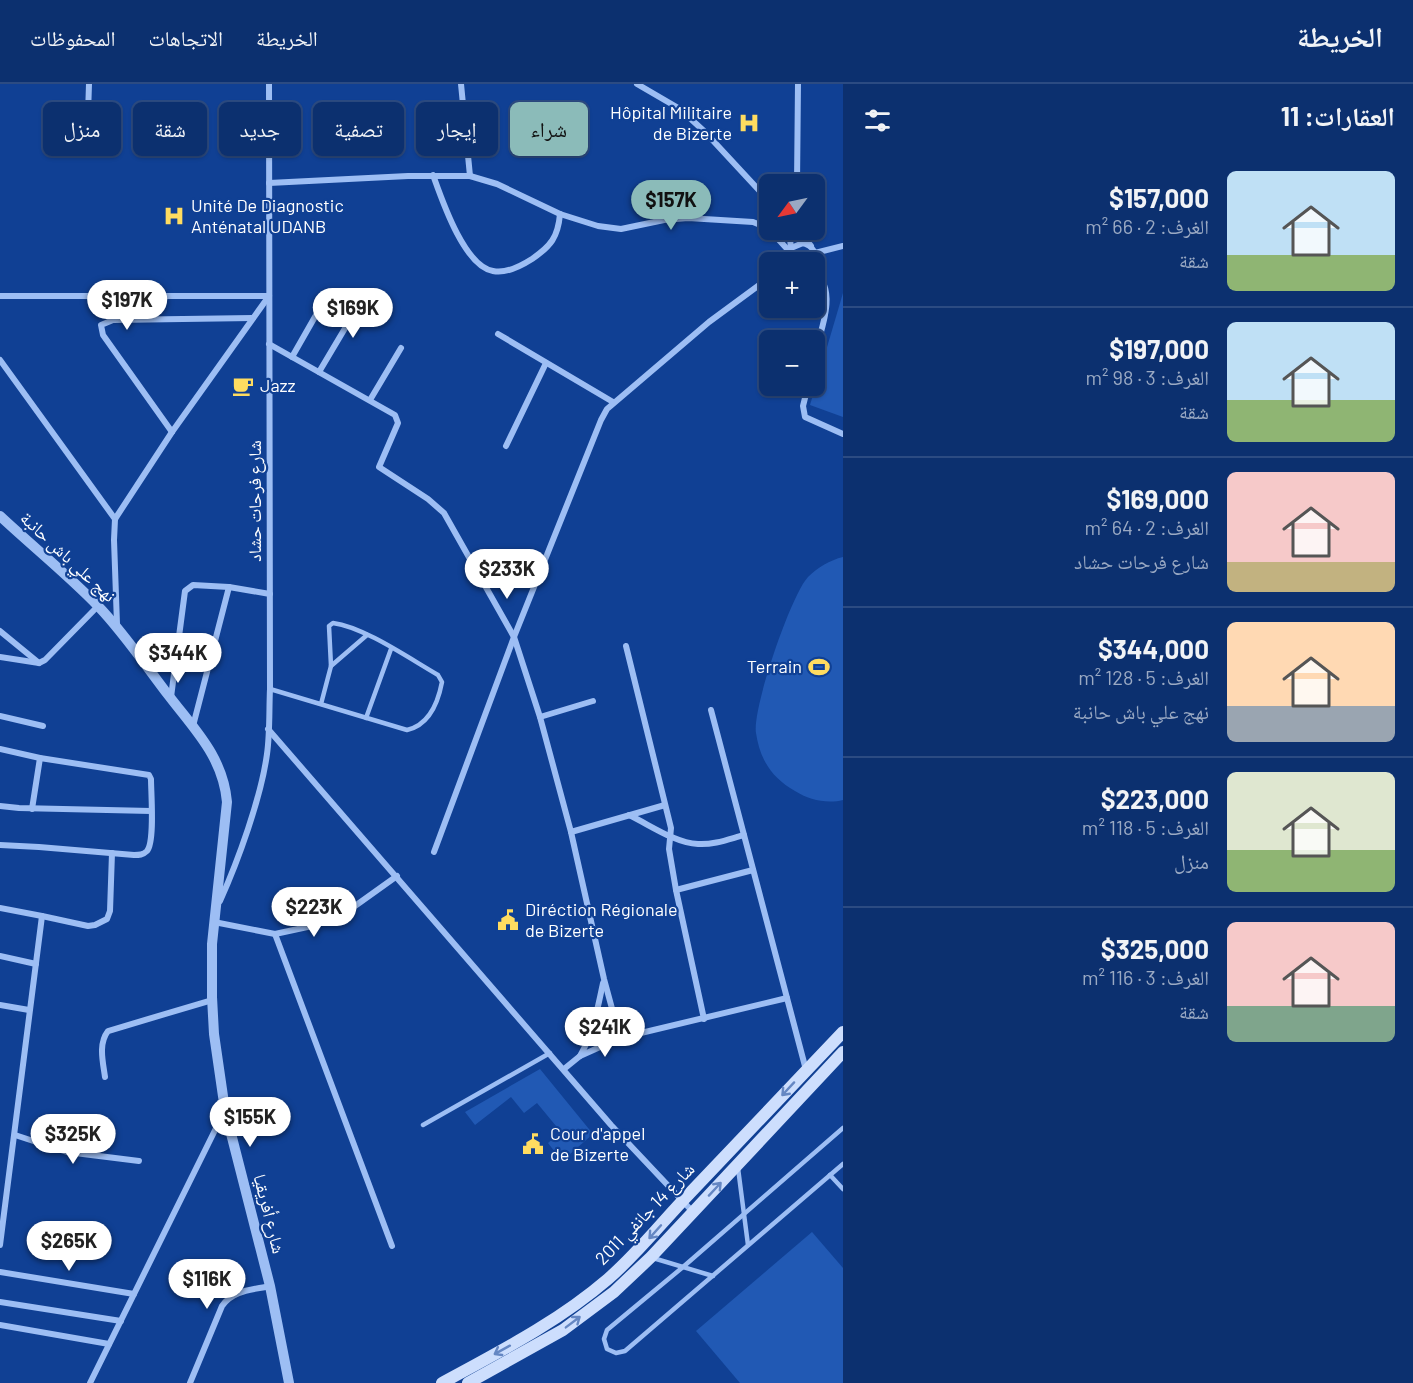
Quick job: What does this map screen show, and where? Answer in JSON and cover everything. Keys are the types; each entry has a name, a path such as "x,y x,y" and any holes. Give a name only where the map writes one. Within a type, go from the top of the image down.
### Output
{"main road":[{"name":"شارع 14 جانفي 2011","path":"442,1383 518,1342 606,1280 639,1250 682,1201 843,1032"},
{"name":"شارع 14 جانفي 2011","path":"468,1383 563,1330 614,1292 651,1257 843,1052"}],"street":[{"path":"88,102 89,84"},
{"name":"شارع فرحات حشاد","path":"216,910 256,801 267,753 270,689 269,84"},
{"path":"462,84 470,176"},
{"path":"637,84 680,109 705,132 759,190"},
{"path":"797,174 798,84"},
{"path":"433,176 457,234 479,264 491,271 502,272 531,260 556,236 560,214"},
{"path":"269,183 470,176 497,184 560,214 598,226 621,229 664,220 688,218 753,222 768,228 785,252"},
{"path":"806,240 813,250"},
{"path":"793,252 803,243 813,250 843,246"},
{"path":"434,852 514,637 601,420 613,402 709,322 759,286"},
{"path":"825,287 825,309"},
{"path":"319,372 366,293"},
{"path":"292,357 328,294"},
{"path":"0,296 269,296"},
{"path":"117,628 115,519 172,432 269,296"},
{"path":"172,432 103,334 102,325 112,320 253,318"},
{"path":"498,334 613,402"},
{"path":"269,344 395,415 398,423 379,467 428,499 444,513 514,637 540,717 571,832 604,979 620,1038"},
{"path":"370,400 401,348"},
{"path":"0,360 115,519"},
{"path":"506,446 546,363"},
{"path":"806,396 803,406 805,417 843,434"},
{"name":"نهج علي باش حانبة","path":"0,516 98,606 214,756 226,785 226,822 216,910"},
{"path":"171,699 185,591 193,585 229,587 270,594"},
{"path":"193,726 229,587"},
{"path":"0,657 39,663 45,660 98,606"},
{"path":"0,631 39,663"},
{"path":"626,646 671,836 669,849 676,890 704,1019"},
{"path":"540,717 593,701"},
{"path":"711,710 806,1070"},
{"path":"0,716 43,726"},
{"path":"268,729 611,1125 693,1212"},
{"path":"0,749 40,758 149,775 151,779 151,841 142,855 0,845"},
{"path":"32,809 40,758"},
{"path":"571,832 664,805"},
{"path":"0,806 32,809 151,811"},
{"path":"629,815 686,842 715,843 744,835"},
{"path":"0,908 88,926 107,920 111,911 112,853"},
{"path":"676,890 753,870"},
{"path":"214,922 275,934 312,926 337,917 356,906 397,876"},
{"name":"شارع أفريقيا","path":"216,910 212,1000 214,1034 225,1110 270,1286 289,1383"},
{"path":"0,1245 42,916"},
{"path":"275,934 392,1246"},
{"path":"0,956 36,964"},
{"path":"580,1056 588,1040 604,979"},
{"path":"564,1070 580,1056 620,1038 787,998"},
{"path":"105,1077 102,1044 108,1031 212,1000"},
{"path":"0,1005 29,1010"},
{"path":"90,1383 225,1110"},
{"path":"15,1135 67,1152 139,1161"},
{"path":"0,1272 134,1294"},
{"path":"190,1383 227,1299 238,1293 270,1286"},
{"path":"0,1302 121,1321"},
{"path":"0,1325 109,1344"}],"lane":[{"path":"270,689 407,730 417,728 426,721 441,691 442,682 438,675 367,635 333,623 329,626 331,666 321,704"},
{"path":"331,666 367,635"},
{"path":"366,718 391,649"},
{"path":"423,1125 550,1053"},
{"path":"843,1128 608,1330 604,1339 607,1349 616,1353 625,1351 843,1164"},
{"path":"738,1164 748,1245"},
{"path":"830,1175 843,1189"},
{"path":"651,1257 713,1276"}],"shaded area":[{"path":"843,293 843,417 810,405 813,396 825,396 825,354"},
{"path":"843,557 843,800 824,801 800,794 787,786 768,767 758,743 756,720 774,653 801,588 815,570"},
{"path":"540,1069 593,1134 562,1161 548,1143 561,1132 537,1103 524,1113 511,1097 475,1125 465,1112"},
{"path":"812,1232 843,1268 843,1383 740,1383 696,1331"}],"place":[{"name":"Hôpital Militaire de Bizerte","path":"749,123"},
{"name":"Unité De Diagnostic Anténatal UDANB","path":"174,216"},
{"name":"Jazz","path":"243,386"},
{"name":"Terrain","path":"819,667"},
{"name":"Diréction Régionale de Bizerte","path":"508,920"},
{"name":"Cour d'appel de Bizerte","path":"533,1144"}]}
